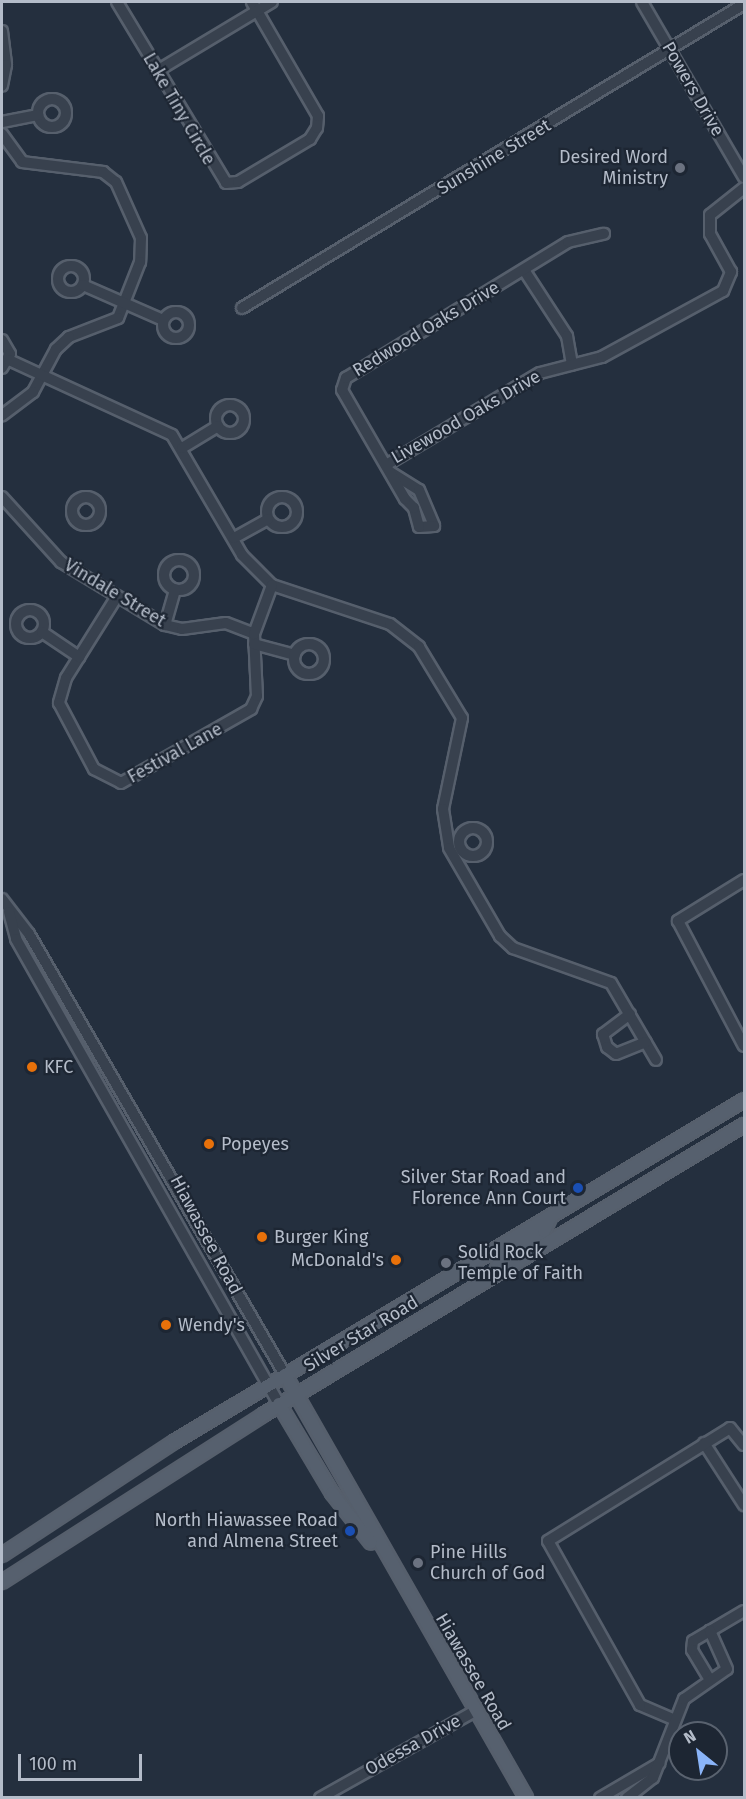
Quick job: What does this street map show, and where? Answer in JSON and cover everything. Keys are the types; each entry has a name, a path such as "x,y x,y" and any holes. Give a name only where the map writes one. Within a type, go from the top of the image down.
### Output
{"main road":[{"name":"Silver Star Road","path":"2,1555 285,1375 744,1100"},
{"name":"Silver Star Road","path":"2,1582 279,1404 744,1125"},
{"path":"495,1274 501,1257 544,1231 550,1216"},
{"name":"Hiawassee Road","path":"285,1375 389,1565 526,1797"},
{"name":"Hiawassee Road","path":"279,1404 332,1493 389,1565"}],"street":[{"name":"Lake Tiny Circle","path":"117,2 226,183 238,182 310,139 318,116 255,6"},
{"path":"158,71 255,6 272,2"},
{"name":"Powers Drive","path":"642,2 744,177"},
{"name":"Sunshine Street","path":"242,308 671,51 744,4"},
{"path":"2,31 6,56 2,86"},
{"path":"2,122 38,116"},
{"path":"2,134 22,162 40,168 87,168 116,182 141,238 140,262 118,318 86,329 56,349 45,377 2,415"},
{"name":"Livewood Oaks Drive","path":"388,468 540,373 602,357 729,286 731,272 710,234 710,215 744,188"},
{"name":"Redwood Oaks Drive","path":"388,468 420,490 434,526 419,527 414,508 388,468 342,390 346,378 568,242 604,234"},
{"path":"524,270 567,336 572,365"},
{"path":"83,285 163,320"},
{"path":"2,340 9,348 5,364 45,377 161,427 182,448 253,571 272,585 390,624 407,634 439,676 462,718 442,820 500,936 513,948 598,975 611,983 656,1060"},
{"path":"182,448 218,426"},
{"name":"Vindale Street","path":"2,497 45,548 116,598 165,625 182,629 225,623 254,639 295,655"},
{"path":"234,537 268,519"},
{"name":"Festival Lane","path":"116,598 79,657 61,693 62,715 94,769 121,783 251,709 257,696 254,639 272,585"},
{"path":"165,625 174,589"},
{"path":"42,632 79,657"},
{"path":"744,880 678,921 744,1046"},
{"name":"Hiawassee Road","path":"2,899 9,912 35,944 285,1375"},
{"name":"Hiawassee Road","path":"9,912 16,939 279,1404"},
{"path":"630,1014 603,1034 607,1047 616,1054 646,1042"},
{"path":"673,1719 640,1705 548,1541 730,1428 744,1445"},
{"path":"704,1443 744,1505"},
{"path":"710,1680 692,1646 710,1631 744,1611"},
{"path":"627,1797 653,1778 660,1763 673,1719 684,1699 729,1664 710,1631"},
{"name":"Odessa Drive","path":"320,1797 475,1711"},
{"path":"600,1797 660,1763"}],"place":[{"name":"Desired Word Ministry","path":"680,168"},
{"name":"KFC","path":"32,1067"},
{"name":"Popeyes","path":"209,1144"},
{"name":"Silver Star Road and Florence Ann Court","path":"578,1188"},
{"name":"Burger King","path":"262,1237"},
{"name":"McDonald's","path":"396,1260"},
{"name":"Solid Rock Temple of Faith","path":"446,1263"},
{"name":"Wendy's","path":"166,1325"},
{"name":"North Hiawassee Road and Almena Street","path":"350,1531"},
{"name":"Pine Hills Church of God","path":"418,1563"}]}
